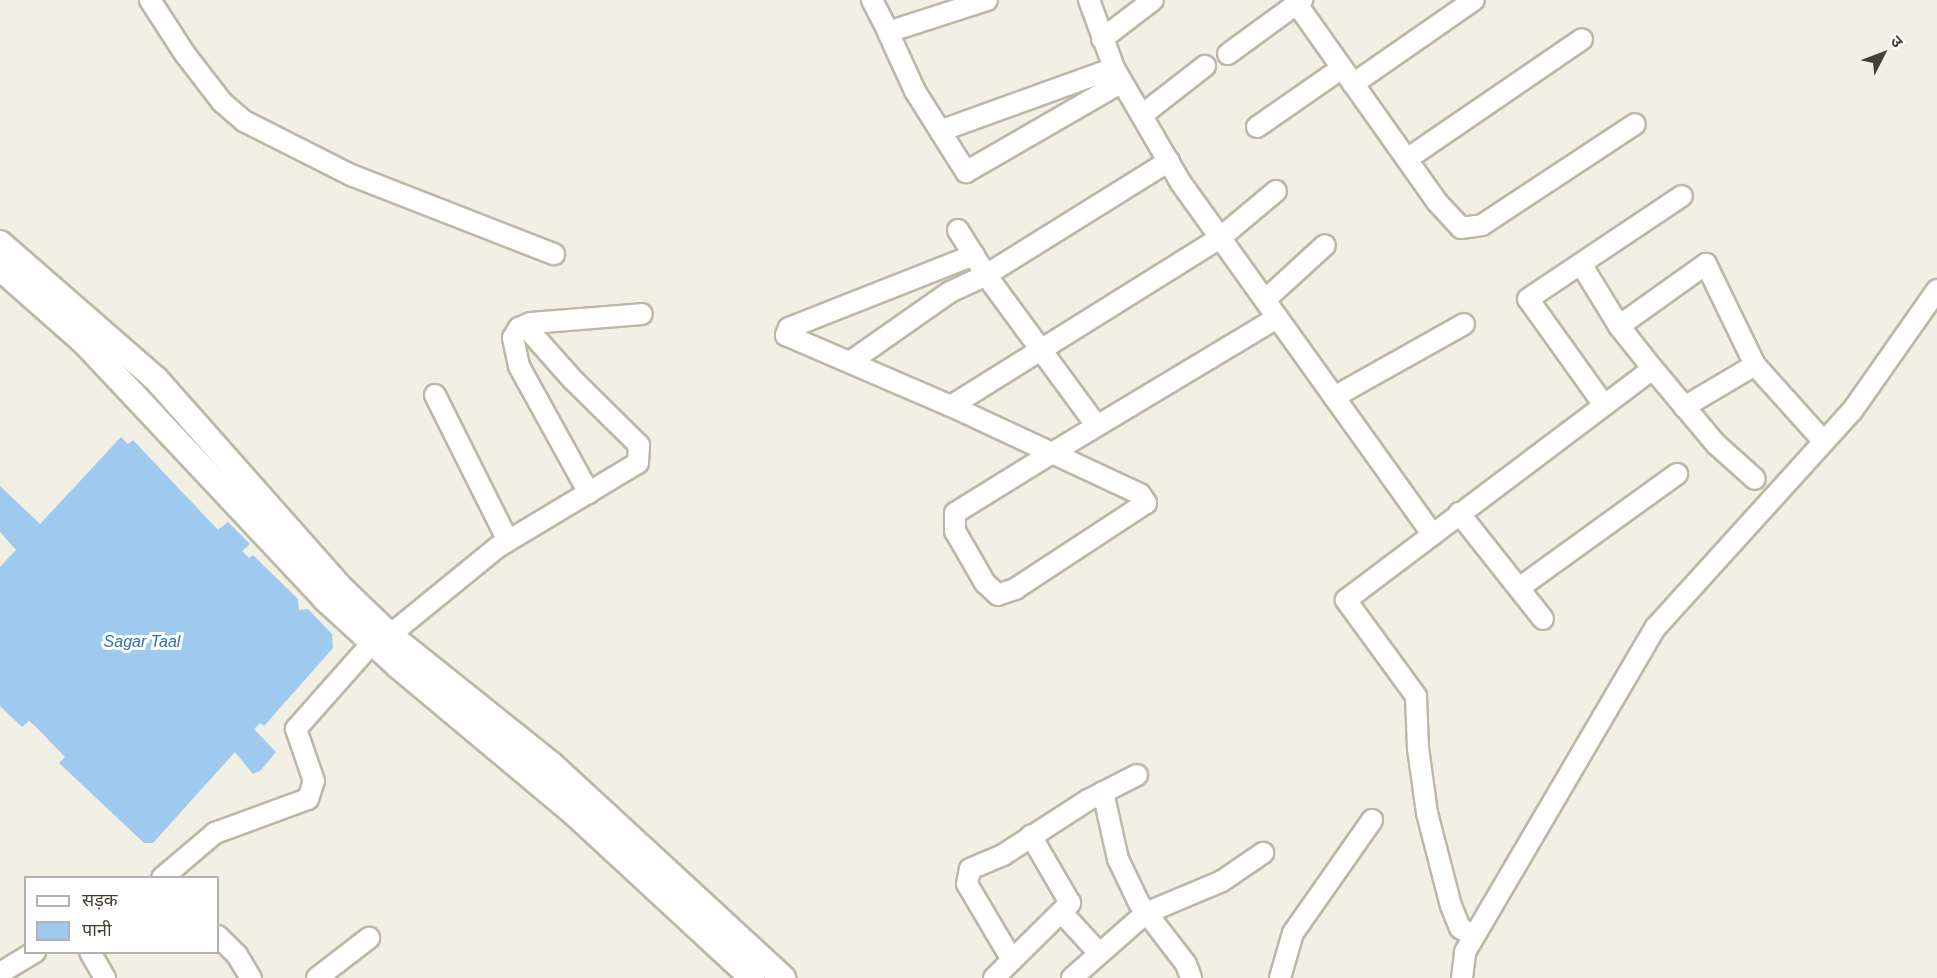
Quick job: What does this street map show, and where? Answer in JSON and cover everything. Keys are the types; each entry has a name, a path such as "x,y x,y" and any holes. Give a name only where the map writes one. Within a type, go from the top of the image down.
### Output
{"street":[{"path":"150,0 185,54 222,102 244,121 351,175 554,254"},
{"path":"872,0 915,91 966,172 1118,75"},
{"path":"888,32 987,0"},
{"path":"1089,0 1102,39 1118,75 1169,161 1220,238 1432,534"},
{"path":"1102,39 1153,0"},
{"path":"1257,127 1474,0"},
{"path":"1228,54 1298,1 1347,76 1407,159 1452,219 1468,230 1482,225 1635,124"},
{"path":"1407,159 1582,39"},
{"path":"1142,115 1205,66"},
{"path":"940,131 1118,75"},
{"path":"850,362 950,292 986,275 1169,161"},
{"path":"951,406 1220,238 1276,191"},
{"path":"1604,405 1528,299 1682,196"},
{"path":"958,230 986,275 1097,426"},
{"path":"0,243 156,379 343,590 381,639 752,978"},
{"path":"1265,300 1325,245"},
{"path":"974,255 789,328 786,335 951,406 1052,453 1140,494 1146,503 1015,589 998,595 985,583 955,531 955,513 1052,453 1277,318"},
{"path":"1581,264 1619,326 1653,369 1716,444 1755,479"},
{"path":"1619,326 1706,264 1755,365 1824,442"},
{"path":"0,268 85,342 325,599 551,764 783,978"},
{"path":"1462,978 1463,958 1474,936 1656,627 1852,411 1937,290"},
{"path":"589,493 519,366 513,338 525,326 642,314"},
{"path":"1334,398 1464,324"},
{"path":"164,876 215,833 308,799 314,781 296,729 381,639 508,541 639,463 639,445 573,380 525,326"},
{"path":"1684,407 1755,365"},
{"path":"1474,936 1460,928 1451,906 1427,813 1418,748 1416,696 1346,600 1653,369"},
{"path":"435,395 508,541"},
{"path":"1519,588 1677,474"},
{"path":"1459,513 1543,619"},
{"path":"1012,960 966,879 970,869 1003,855 1103,792 1137,775"},
{"path":"1103,792 1118,859 1146,913 1186,964 1191,978"},
{"path":"1280,978 1293,933 1372,819"},
{"path":"994,978 1062,913 1070,897 1031,836"},
{"path":"1072,978 1146,913 1222,880 1263,853"},
{"path":"1062,913 1099,953"},
{"path":"219,937 237,955 251,978"},
{"path":"317,978 369,938"},
{"path":"0,973 32,954"},
{"path":"91,954 105,978"}],"water":[{"name":"Sagar Taal","path":"121,437 128,444 133,440 218,530 228,522 250,544 242,551 249,558 253,555 298,599 299,610 308,609 332,634 333,648 264,726 260,723 254,729 276,752 261,770 253,774 235,752 153,843 144,843 59,763 65,757 36,727 29,721 22,727 0,706 0,567 16,550 0,532 0,486 40,524"}]}
